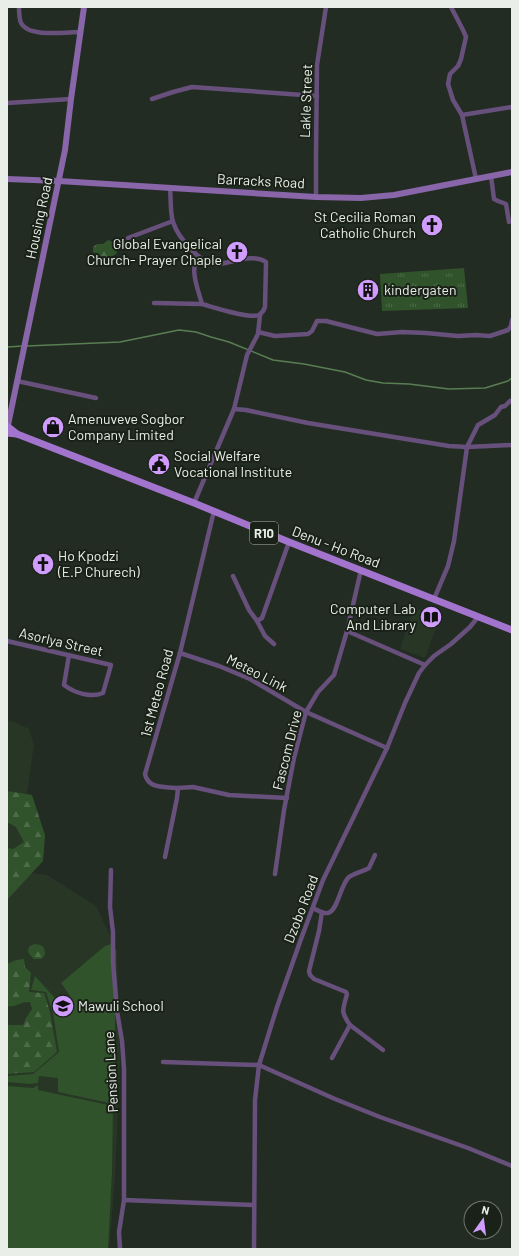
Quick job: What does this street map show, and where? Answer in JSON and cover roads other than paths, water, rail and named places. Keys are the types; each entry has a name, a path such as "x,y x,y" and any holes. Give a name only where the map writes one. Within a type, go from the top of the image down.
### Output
{"main road":[{"name":"Denu - Ho Road","path":"7,429 194,502 289,542 478,617 512,628"}],"street":[{"path":"19,7 20,21 24,27 31,31 81,32"},
{"name":"Housing Road","path":"7,429 65,150 84,7"},
{"name":"Lakle Street","path":"316,197 317,64 326,7"},
{"path":"451,7 466,37 461,59 458,66 450,74 448,84 453,100 462,116 476,179"},
{"path":"152,99 192,88 317,96"},
{"path":"7,103 71,99"},
{"path":"462,116 512,107"},
{"name":"Barracks Road","path":"7,179 316,197 361,198 382,197 512,172"},
{"path":"491,176 494,199 506,204 509,222"},
{"path":"170,188 173,221 183,240 197,256 210,263 218,264 252,258 262,258 266,262 265,307 262,313 258,332 248,353 234,409 194,502"},
{"path":"128,238 173,221"},
{"path":"197,256 194,264 194,272 202,304"},
{"path":"154,302 202,304 235,313 252,315 262,313"},
{"path":"258,332 275,336 308,334 312,331 317,321 333,323 377,334 410,332 458,336 490,336 508,330 511,326 512,320"},
{"path":"17,381 96,398"},
{"path":"434,599 448,566 454,541 467,447 478,425 494,415 510,401"},
{"path":"234,409 246,410 308,423 449,446 467,447 512,445"},
{"name":"1st Meteo Road","path":"178,788 155,786 148,782 145,774 180,653 214,511"},
{"path":"257,621 262,618 289,542"},
{"name":"Fascom Drive","path":"275,874 294,758 306,712 318,692 334,675 347,631 361,570"},
{"path":"233,576 249,610 265,636 274,644"},
{"name":"Dzobo Road","path":"254,1249 255,1100 259,1065 277,1007 323,880 387,748 404,703 419,673 434,656 451,644 470,627 478,617"},
{"path":"347,631 425,665"},
{"name":"Asorlya Street","path":"7,641 69,655 110,665 103,693 96,696 83,694 64,685 69,655"},
{"name":"Meteo Link","path":"180,653 219,666 250,679 306,712 387,748"},
{"path":"165,857 178,788 192,787 229,795 287,798"},
{"path":"313,908 328,913 333,911 344,884 350,877 369,868 375,855"},
{"name":"Pension Lane","path":"111,870 110,907 113,932 113,962 124,1069 124,1200 119,1232 120,1249"},
{"path":"322,912 320,932 311,962 309,971 310,975 314,979 346,992 347,994 342,1010 344,1016 350,1025 383,1050"},
{"path":"332,1058 350,1025"},
{"path":"163,1062 259,1065 334,1099 468,1148 512,1166"},
{"path":"124,1200 254,1205"}],"waterway":[{"path":"27,346 120,342 179,330 196,332 229,342 273,360 345,372 366,380 383,383 409,384 449,389 485,388 508,381 512,378"},
{"path":"7,347 23,346"}],"place":[{"name":"St Cecilia Roman Catholic Church","path":"432,225"},
{"name":"Global Evangelical Church- Prayer Chaple","path":"237,252"},
{"name":"kindergaten","path":"368,290"},
{"name":"Amenuveve Sogbor Company Limited","path":"53,427"},
{"name":"Social Welfare Vocational Institute","path":"159,464"},
{"name":"Ho Kpodzi (E.P Churech)","path":"43,564"},
{"name":"Computer Lab And Library","path":"431,617"},
{"name":"Mawuli School","path":"63,1006"}]}
